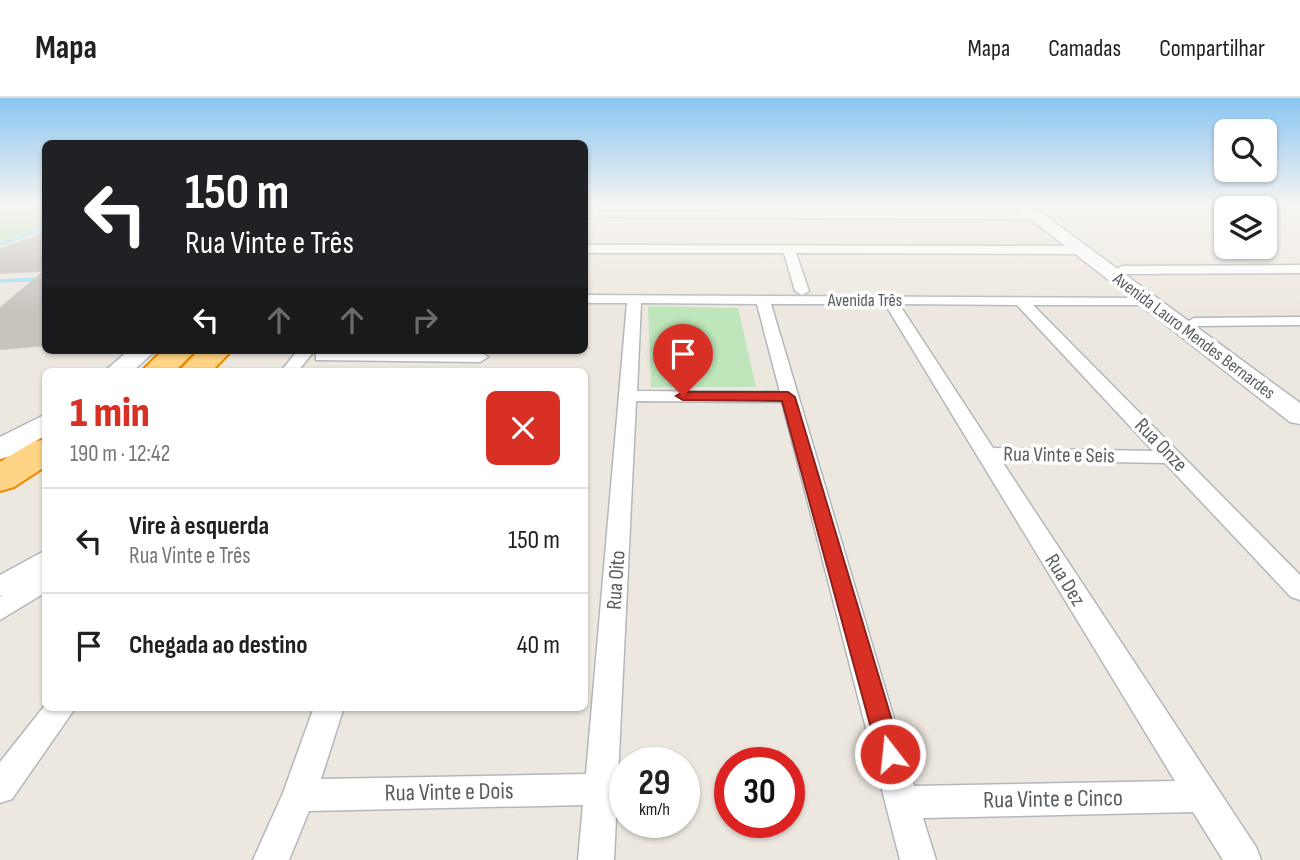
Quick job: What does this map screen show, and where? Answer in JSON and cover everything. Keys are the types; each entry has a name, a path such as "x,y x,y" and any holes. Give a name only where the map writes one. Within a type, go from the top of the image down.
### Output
{"highway":[{"path":"160,368 176,354"},
{"path":"197,368 213,354"},
{"path":"0,479 42,453"},
{"path":"0,504 42,479"}],"street":[{"path":"588,249 654,242"},
{"path":"768,242 789,250 1077,250"},
{"name":"Avenida Lauro Mendes Bernardes","path":"1070,242 1077,250 1194,322 1224,352 1300,400"},
{"name":"Avenida Lauro Mendes Bernardes","path":"1076,242 1224,352 1300,416"},
{"path":"789,250 802,291"},
{"name":"Avenida Três","path":"588,299 802,291 889,300 960,295 1020,300 1300,269"},
{"name":"Avenida Três","path":"588,290 762,300 843,295 1067,296"},
{"name":"Rua Oito","path":"596,860 630,396 634,299"},
{"path":"762,300 918,860"},
{"name":"Rua Dez","path":"889,300 1242,860"},
{"name":"Rua Onze","path":"1020,300 1300,592"},
{"path":"1194,322 1300,321"},
{"path":"122,368 139,354"},
{"path":"294,368 316,354"},
{"path":"365,354 479,359"},
{"path":"630,396 788,397"},
{"path":"0,450 42,424"},
{"name":"Rua Vinte e Seis","path":"988,454 1172,457"},
{"path":"0,587 42,561"},
{"path":"0,610 42,582"},
{"path":"0,788 58,711"},
{"path":"271,860 299,795 329,711"},
{"name":"Rua Vinte e Dois","path":"299,795 600,789"},
{"name":"Rua Vinte e Cinco","path":"904,802 1202,796"}],"green space":[{"path":"648,306 738,308 756,387 651,387"}],"building":[{"path":"19,242 42,242 42,272 0,274 0,248"},
{"path":"42,272 42,346 0,350 0,307"}],"waterway":[{"path":"0,244 7,242"},
{"path":"0,281 40,279"}],"route":[{"path":"683,396 788,397 890,754"}]}
